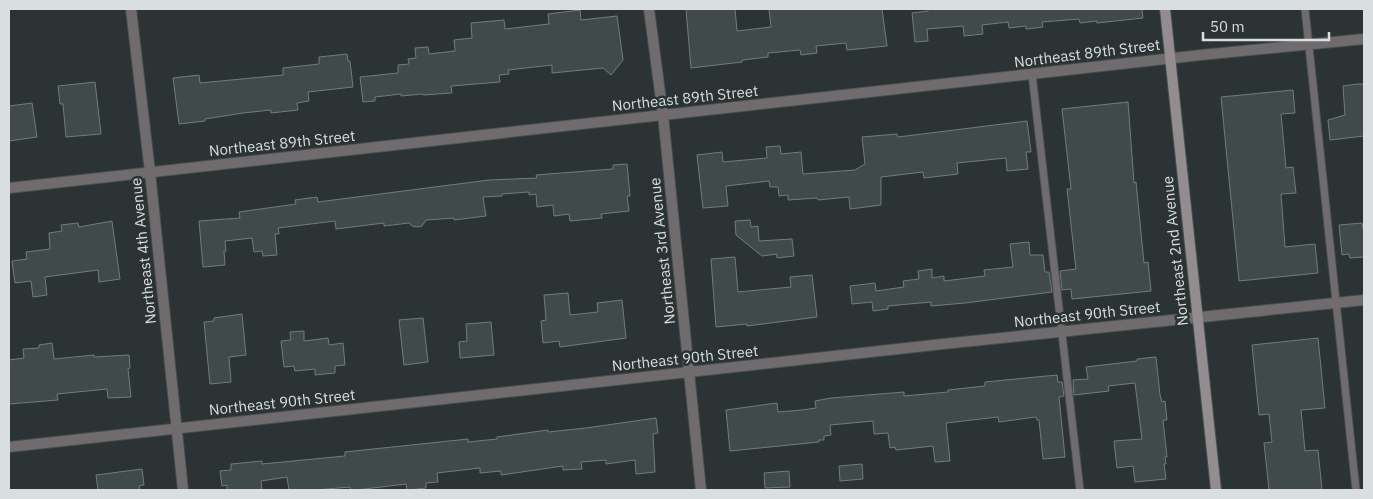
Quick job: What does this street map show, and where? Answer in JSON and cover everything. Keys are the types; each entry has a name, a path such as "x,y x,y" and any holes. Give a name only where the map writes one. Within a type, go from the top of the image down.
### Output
{"main road":[{"name":"Northeast 2nd Avenue","path":"1165,9 1216,490"}],"street":[{"name":"Northeast 4th Avenue","path":"131,9 183,490"},
{"name":"Northeast 3rd Avenue","path":"649,9 663,115 701,490"},
{"name":"Northeast 89th Street","path":"9,188 1170,58 1364,39"},
{"name":"Northeast 90th Street","path":"9,447 1364,300"}],"lane":[{"path":"1305,9 1356,490"},
{"path":"1032,74 1080,490"}],"building":[{"path":"686,9 735,9 737,31 771,27 769,9 882,9 887,46 847,50 846,43 816,46 817,53 801,55 800,50 768,53 768,57 691,68"},
{"path":"928,9 1142,9 1143,18 1097,23 1097,21 1080,23 1079,19 1042,22 1043,27 1026,29 1026,26 1009,28 1008,22 982,25 983,34 964,36 963,26 927,29 928,41 915,42 912,13 928,11"},
{"path":"580,10 581,20 617,16 623,60 611,75 603,68 552,73 552,65 508,70 509,74 499,75 500,82 451,86 452,93 401,96 401,94 375,97 375,101 363,102 360,77 398,73 398,65 409,64 408,59 416,58 415,48 428,47 429,54 455,51 454,40 472,38 471,23 504,20 505,29 549,24 548,14"},
{"path":"347,54 348,61 350,61 353,87 308,92 309,101 297,103 298,110 271,113 271,110 243,113 179,124 173,78 199,75 200,83 283,75 283,68 319,64 319,57"},
{"path":"95,82 101,134 66,137 63,104 60,104 58,86"},
{"path":"1364,84 1364,136 1330,140 1328,120 1345,115 1343,86"},
{"path":"1293,90 1295,113 1281,114 1286,168 1293,167 1296,193 1281,194 1285,247 1315,244 1318,273 1239,281 1221,97"},
{"path":"1128,102 1134,183 1136,182 1144,263 1148,262 1151,291 1072,299 1071,289 1062,290 1060,271 1076,269 1067,189 1071,189 1062,109"},
{"path":"32,103 37,137 9,141 9,106"},
{"path":"1027,121 1031,152 1026,152 1028,169 1007,171 1006,158 957,163 958,174 924,178 923,172 881,177 881,205 850,209 849,197 788,200 788,195 779,196 778,187 770,187 769,181 726,186 728,206 703,208 697,155 722,152 723,162 767,158 766,147 780,146 781,154 801,152 803,174 855,170 865,164 862,137 897,134 898,137"},
{"path":"627,164 630,196 627,196 629,211 601,214 602,218 570,221 569,214 554,216 553,205 537,207 536,194 529,195 529,192 502,194 502,196 483,197 486,216 454,220 454,218 426,220 422,226 418,227 412,226 409,223 384,226 384,223 336,229 335,221 278,228 279,234 275,234 277,255 263,256 262,251 254,252 252,238 225,241 225,265 203,267 199,221 240,218 239,212 296,204 295,200 317,197 318,202 489,180 537,178 536,175 613,169 613,165"},
{"path":"750,220 751,227 758,226 759,241 792,239 794,256 777,258 777,254 762,256 736,235 735,221"},
{"path":"112,221 120,279 99,282 98,270 45,277 47,295 33,297 31,281 15,283 12,261 27,259 26,252 50,249 49,233 62,231 61,225 78,223 79,227"},
{"path":"1362,223 1364,229 1364,257 1350,258 1349,254 1342,255 1339,225"},
{"path":"1029,242 1030,255 1043,255 1045,272 1049,272 1052,292 931,306 931,302 888,306 888,309 873,311 872,302 852,304 850,286 875,283 876,291 904,287 903,281 919,279 918,271 932,269 932,278 944,276 944,281 985,276 984,270 1013,267 1010,244"},
{"path":"735,257 738,292 791,287 790,277 812,275 817,317 747,326 747,324 716,327 711,259"},
{"path":"568,293 570,315 598,312 597,303 622,300 626,338 560,347 559,341 543,343 541,321 546,320 544,295"},
{"path":"242,314 246,355 229,357 231,382 210,384 204,322 214,321 214,318"},
{"path":"423,318 428,362 404,365 399,320"},
{"path":"491,322 494,355 460,358 459,342 467,341 466,324"},
{"path":"304,331 304,341 328,338 329,345 343,343 345,365 335,366 335,373 315,375 315,369 295,371 294,366 284,367 281,341 291,340 290,332"},
{"path":"1318,338 1325,408 1301,410 1305,451 1318,450 1322,490 1269,490 1264,443 1272,442 1269,414 1259,415 1252,345"},
{"path":"52,343 54,359 94,355 94,357 129,355 130,368 128,369 131,397 108,398 107,389 57,394 58,400 9,404 9,360 24,358 23,349 39,348 39,345"},
{"path":"1156,357 1160,395 1162,402 1165,401 1167,420 1163,420 1167,457 1165,457 1166,464 1164,464 1166,479 1135,482 1133,466 1117,468 1114,441 1142,439 1135,383 1108,386 1109,391 1074,395 1073,380 1088,379 1086,367"},
{"path":"1057,375 1058,382 1062,382 1064,396 1059,397 1065,457 1043,459 1039,420 1036,417 999,422 998,417 946,423 950,461 935,462 933,446 896,450 895,447 890,448 888,433 874,434 873,421 830,425 831,435 824,436 824,440 819,440 819,442 730,451 726,410 777,403 778,412 802,410 816,408 815,401 831,398 904,392 904,396 948,392 948,390 985,386 985,382"},
{"path":"656,418 658,433 653,434 655,472 636,474 635,460 606,464 606,460 581,462 582,469 563,470 563,466 501,475 501,471 480,473 480,468 437,473 438,482 426,483 426,488 409,490 407,490 406,484 356,490 350,490 350,487 289,490 287,477 261,481 262,490 227,490 227,485 222,486 220,471 231,470 231,464 262,461 262,464 345,456 345,452 468,439 468,442 497,439 497,437 548,430 548,432 586,428"},
{"path":"862,464 863,479 840,481 839,466"},
{"path":"142,469 144,485 139,486 140,490 98,490 96,475"},
{"path":"789,471 790,487 765,488 764,473"}]}
